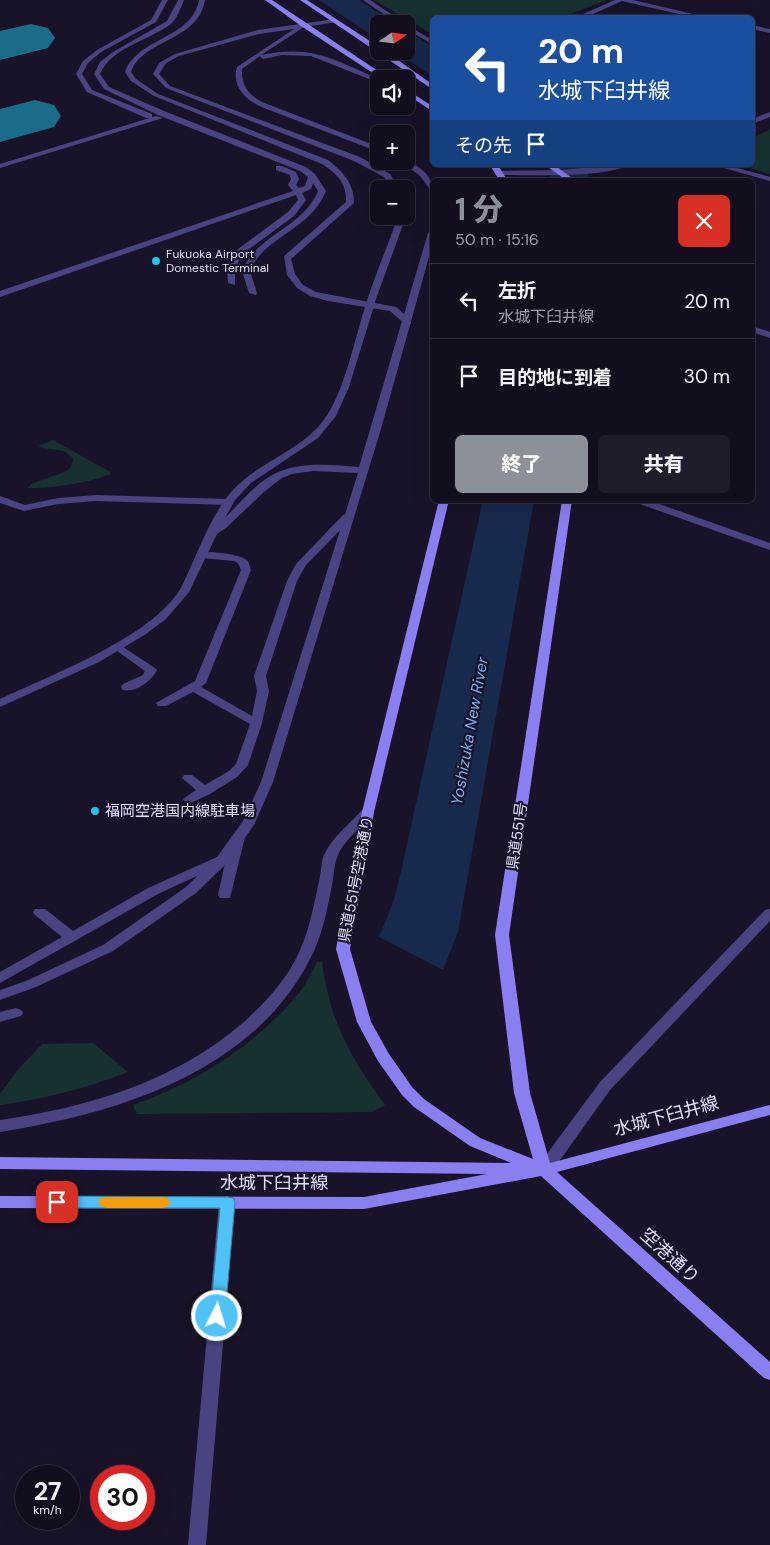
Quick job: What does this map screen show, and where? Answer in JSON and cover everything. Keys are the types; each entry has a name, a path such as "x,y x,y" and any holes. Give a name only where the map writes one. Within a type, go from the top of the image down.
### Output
{"main road":[{"path":"268,0 303,26 372,70"},
{"path":"303,0 370,44"},
{"path":"393,60 430,86"},
{"path":"415,97 430,108"},
{"path":"552,167 568,178"},
{"name":"県道551号空港通り","path":"443,503 368,812 343,949 364,1022 382,1057 407,1091 419,1103 475,1142 544,1170"},
{"name":"県道551号","path":"544,1170 522,1093 502,936 567,503"},
{"name":"水城下臼井線","path":"0,1202 364,1203 544,1170 770,1110"},
{"name":"水城下臼井線","path":"0,1164 348,1166 544,1170"},
{"name":"空港通り","path":"544,1170 770,1373"}],"street":[{"path":"149,116 89,91 79,74 85,62 99,51 154,21 165,0"},
{"path":"0,285 292,185 295,180 293,174 162,116 106,88 97,74 102,63 115,53 170,22 181,0"},
{"path":"202,0 203,4 197,16 186,27 133,61 128,72 132,80 156,95 325,162 347,179 351,192 350,203 287,258 288,270 294,280 323,297 370,304 393,310 408,322"},
{"path":"366,0 389,15"},
{"path":"583,15 620,0"},
{"path":"624,0 693,15"},
{"path":"335,21 258,32 177,55 165,60 156,69 156,74 168,88 357,159 387,176 389,180"},
{"path":"303,26 280,43 254,56 239,68 238,79 242,90 255,102 370,147"},
{"path":"755,28 770,31"},
{"path":"415,31 430,41"},
{"path":"239,68 262,57 279,53 316,54 370,77"},
{"path":"755,121 770,114"},
{"path":"0,159 149,116 162,116 303,169 312,176 322,190 320,200 284,233 252,257 246,271 253,293"},
{"path":"0,166 162,116"},
{"path":"501,176 606,170 617,167"},
{"path":"725,167 770,178"},
{"path":"415,168 422,173 430,183"},
{"path":"0,294 298,192 308,187 312,176"},
{"path":"232,283 231,271 237,254 291,214 302,200 292,185"},
{"path":"0,703 117,646 144,630 180,598 229,502 239,489 303,445 323,428 336,411 370,304 399,225"},
{"path":"0,995 30,984 108,948 191,890 222,860 249,822 267,782 408,322 430,240"},
{"path":"755,330 770,335"},
{"path":"214,532 232,518 269,482 288,473 299,470 330,468 362,470"},
{"path":"0,499 24,508 58,500 96,498 229,502"},
{"path":"646,503 770,547"},
{"path":"189,799 233,774 242,765 256,724 263,691 260,676 292,581 301,564 347,517"},
{"path":"162,703 200,684 246,570 243,562 236,558 202,555"},
{"path":"117,646 150,670 148,677 127,687"},
{"path":"193,687 256,724"},
{"path":"188,778 206,791"},
{"path":"0,1126 52,1118 117,1100 189,1068 216,1053 245,1030 282,994 295,976 318,920 332,854 368,812"},
{"path":"225,895 238,837"},
{"path":"0,978 153,891 222,860"},
{"path":"40,912 72,937"},
{"path":"544,1170 605,1086 770,913"},
{"path":"0,1017 16,1014"},
{"path":"197,1545 227,1202"}],"green space":[{"path":"374,0 607,0 567,15 430,15 430,33 415,24 415,15 400,15"},
{"path":"770,129 770,174 745,167 755,167 755,137"},
{"path":"53,440 112,473 71,484 28,488 31,484 67,471 71,467 73,459 66,452 38,446"},
{"path":"317,962 322,962 330,1002 343,1038 385,1105 372,1112 137,1114 133,1105 200,1075 260,1033 298,994"},
{"path":"93,1043 128,1072 65,1092 33,1100 0,1105 0,1094 16,1072 42,1044"}],"water":[{"path":"319,0 359,0 382,15 370,15 370,34"},
{"path":"415,36 430,46 430,75 408,60 415,60"},
{"path":"482,503 533,503 458,932 443,970 379,937 398,885"}],"waterway":[{"name":"Yoshizuka New River","path":"569,178 572,167"}],"taxiway":[{"path":"0,46 31,38"},
{"path":"0,126 35,116"}],"slow traffic":[{"path":"106,1202 163,1202"}],"place":[{"name":"Fukuoka Airport Domestic Terminal","path":"156,261"},
{"name":"福岡空港国内線駐車場","path":"95,811"}],"route":[{"path":"57,1202 227,1202 217,1316"}]}
